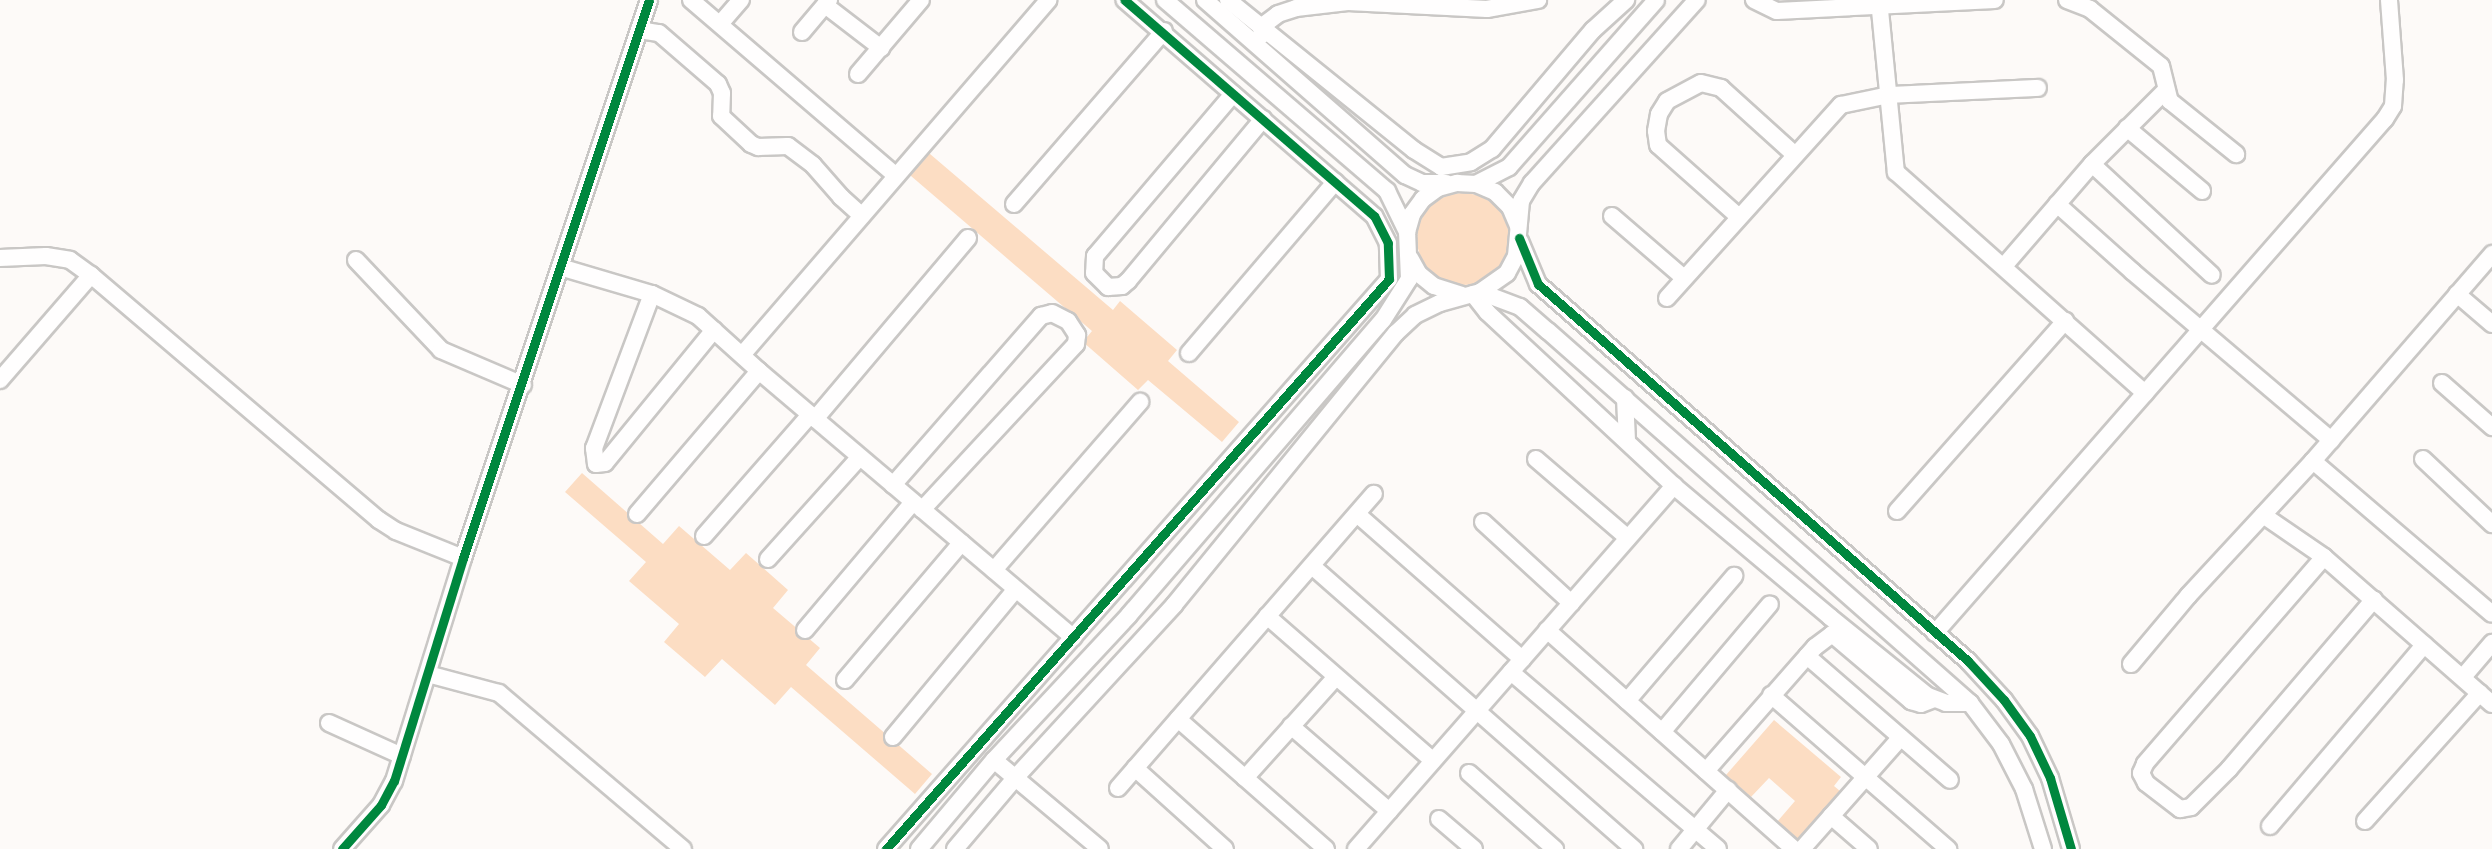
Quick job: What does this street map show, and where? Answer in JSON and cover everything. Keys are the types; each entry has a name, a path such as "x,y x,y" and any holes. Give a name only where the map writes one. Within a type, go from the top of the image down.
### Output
{"street":[{"path":"342,849 381,806 402,756 463,558 523,385 649,0"},
{"path":"691,0 896,176"},
{"path":"720,24 741,0"},
{"path":"858,75 921,0"},
{"path":"742,355 1048,0"},
{"path":"886,849 1389,279 1391,259 1381,226 1335,182 1125,0"},
{"path":"919,849 994,760 1111,635 1305,411 1396,300 1409,279 1407,232 1387,191 1165,0"},
{"path":"1205,0 1405,175 1422,183 1476,184 1495,192 1510,207 1538,284 1968,661 2004,700 2029,736 2050,779 2071,849"},
{"path":"1228,0 1429,161 1441,167 1471,162 1492,149 1593,30 1626,0"},
{"path":"1261,27 1278,14 1296,8 1378,1 1488,4 1538,0"},
{"path":"1476,184 1509,167 1656,0"},
{"path":"955,849 1016,777 1174,605 1396,333 1415,315 1472,294 1507,272 1516,256 1521,201 1532,183 1697,0"},
{"path":"1754,0 1777,11 1880,2 1995,0"},
{"path":"2067,0 2090,9 2161,66 2166,77 2166,90 2178,109 2236,154"},
{"path":"1935,633 2389,112 2395,80 2389,0"},
{"path":"1880,2 1896,172 2004,265 2145,393"},
{"path":"802,32 827,3 881,48"},
{"path":"1261,27 1265,53"},
{"path":"639,30 659,33 718,84 722,93 721,116 751,144 763,147 788,146 813,164 841,197 862,216"},
{"path":"1593,30 1596,68"},
{"path":"1014,204 1164,32"},
{"path":"1210,74 1242,67"},
{"path":"1739,217 1658,145 1656,131 1659,114 1667,101 1701,83 1721,88 1794,154"},
{"path":"1667,298 1841,105 1889,95 2038,88"},
{"path":"2004,265 2092,164 2166,90"},
{"path":"1233,94 1095,256 1094,273 1108,286 1122,286 1128,281 1263,119"},
{"path":"2127,128 2202,191"},
{"path":"2092,164 2212,275"},
{"path":"1189,354 1335,182"},
{"path":"1407,232 1412,214 1423,199 1438,188 1457,183"},
{"path":"2057,204 2331,440"},
{"path":"1612,216 1684,278"},
{"path":"704,536 813,417 968,238"},
{"path":"2131,664 2314,461 2492,254"},
{"path":"0,258 56,256 70,260 379,520 397,531 463,558"},
{"path":"1410,258 1419,274 1434,286 1520,307 1970,703 2001,744 2024,789 2043,849"},
{"path":"356,260 441,350 523,385"},
{"path":"560,267 652,294 698,316 759,372 1073,637"},
{"path":"0,380 91,275"},
{"path":"652,294 594,448 596,464 605,463 714,330"},
{"path":"1472,294 1487,312 1674,486 1830,617 1934,699"},
{"path":"2457,294 2492,324"},
{"path":"805,629 918,506 1076,344 1077,335 1068,321 1052,313 1041,316 893,485"},
{"path":"1897,511 2066,321"},
{"path":"637,514 759,372"},
{"path":"2442,383 2492,428"},
{"path":"1285,397 1305,411"},
{"path":"1625,398 1627,440"},
{"path":"994,570 1140,402"},
{"path":"768,559 860,457"},
{"path":"1536,459 1628,538"},
{"path":"2423,459 2492,524"},
{"path":"2314,461 2492,614"},
{"path":"1356,849 1674,486"},
{"path":"1118,788 1374,494"},
{"path":"1356,514 1522,659"},
{"path":"2263,515 2324,557 2486,698 2365,821"},
{"path":"1483,522 1571,603"},
{"path":"845,680 961,543"},
{"path":"2324,557 2145,764 2141,773 2146,783 2180,809 2191,807 2229,769 2374,600"},
{"path":"1312,566 1634,849"},
{"path":"1628,701 1734,576"},
{"path":"893,737 1016,589"},
{"path":"1662,732 1770,604"},
{"path":"1267,617 1433,761"},
{"path":"1547,630 1794,849"},
{"path":"1706,771 1825,637 1836,635 1911,701 1921,704 1934,699 1970,703"},
{"path":"2463,677 2492,643"},
{"path":"2270,826 2424,645"},
{"path":"1807,656 1950,780"},
{"path":"1511,672 1718,849"},
{"path":"428,674 499,693 683,849"},
{"path":"1245,778 1336,677"},
{"path":"1771,695 1948,849"},
{"path":"1178,719 1326,849"},
{"path":"329,723 402,756"},
{"path":"1292,726 1389,811"},
{"path":"1802,849 1901,737"},
{"path":"994,760 1100,849"},
{"path":"1135,768 1225,849"},
{"path":"1469,773 1555,849"},
{"path":"1679,849 1728,790"},
{"path":"1831,816 1869,849"},
{"path":"1439,819 1474,849"}],"shaded area":[{"path":"923,148 1113,310 1120,301 1177,350 1168,361 1239,422 1222,442 1148,380 1138,390 1083,342 1092,331 904,170"},
{"path":"1463,193 1480,197 1495,207 1505,222 1509,239 1505,256 1495,271 1480,281 1463,285 1446,281 1431,271 1421,256 1417,239 1421,222 1431,207 1446,197"},
{"path":"582,473 663,544 679,526 730,570 746,553 788,590 773,608 820,648 806,665 932,774 915,794 791,687 775,705 722,659 705,677 664,642 679,624 629,581 646,562 565,492"},
{"path":"1774,720 1841,777 1834,786 1846,796 1802,846 1777,822 1795,801 1769,778 1751,797 1726,775"}],"cycle path":[{"path":"342,849 381,805 394,781 463,558 649,0"},
{"path":"886,849 1389,279 1388,243 1374,216 1125,0"},
{"path":"1519,238 1538,284 1968,661 2004,700 2030,736 2050,778 2071,849"}]}
